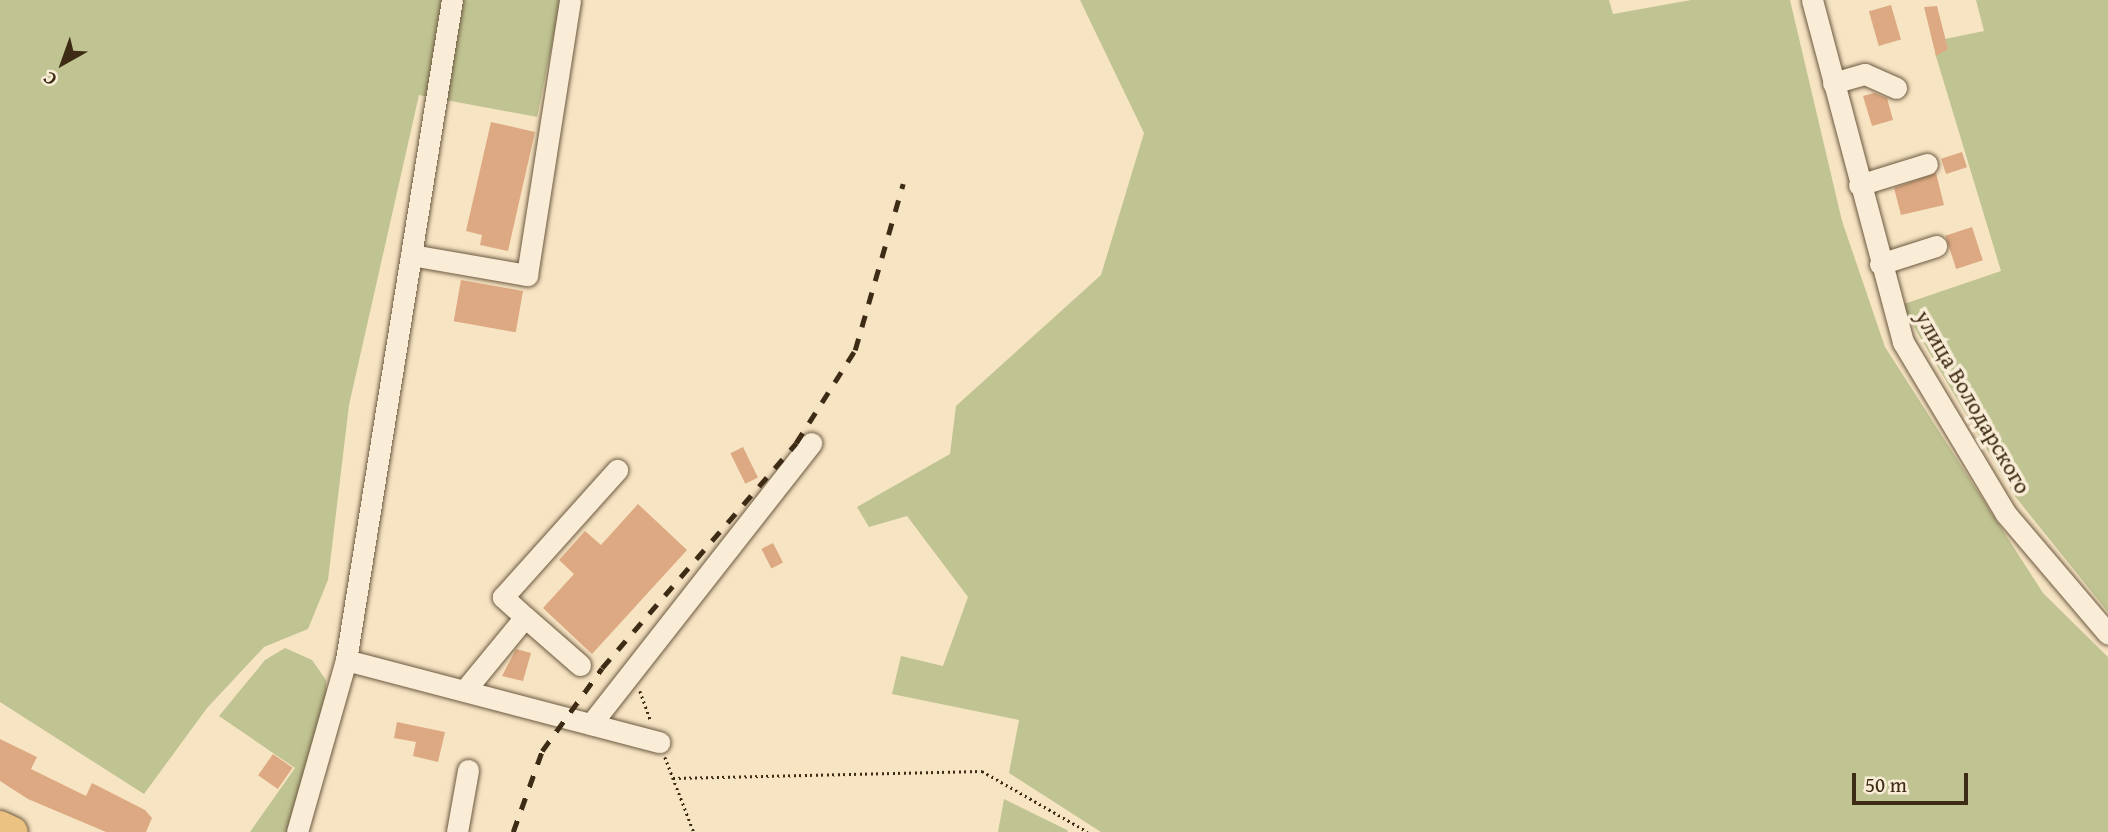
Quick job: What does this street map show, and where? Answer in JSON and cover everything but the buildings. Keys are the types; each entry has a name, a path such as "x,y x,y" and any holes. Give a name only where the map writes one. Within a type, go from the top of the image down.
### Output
{"highway":[{"path":"0,827 13,832"}],"street":[{"path":"297,832 346,660 452,0"},
{"path":"411,255 527,275 570,0"},
{"name":"улица Володарского","path":"1812,0 1880,264 1903,342 2006,514 2108,634"},
{"path":"1833,83 1865,74 1896,88"},
{"path":"1859,185 1927,164"},
{"path":"1880,264 1936,246"},
{"path":"591,724 811,443"},
{"path":"580,665 503,597 617,470"},
{"path":"465,690 525,617"},
{"path":"346,660 659,742"},
{"path":"457,832 468,770"}],"path":[{"path":"673,778 982,771 1088,832"}],"green space":[{"path":"0,0 561,0 537,117 419,95 349,405 328,580 308,629 264,647 207,708 144,794 0,702"},
{"path":"1080,0 1609,0 1613,14 1691,0 1790,0 1842,221 1885,347 2043,593 2108,657 2108,832 1101,832 1009,773 1019,720 892,694 901,656 943,666 968,597 907,516 869,527 857,507 950,454 956,406 1101,275 1144,133"},
{"path":"1976,0 2108,0 2108,612 2014,495 1901,305 2001,271 1935,53 1948,49 1945,39 1984,31"},
{"path":"285,648 312,660 326,680 327,694 290,832 250,832 295,768 219,716 265,660"},
{"path":"1004,799 1067,830 1068,832 998,832"}],"railway":[{"path":"513,832 542,751 602,668 796,443 855,350 903,184"}]}
